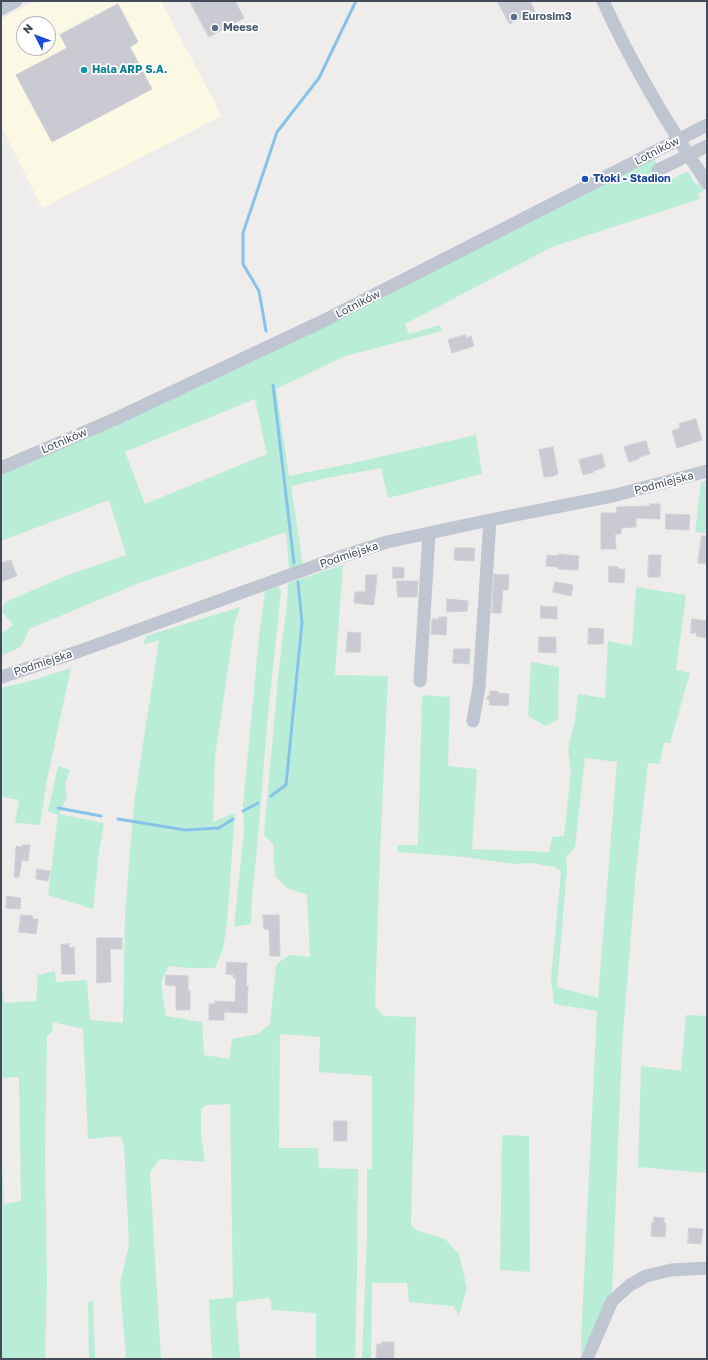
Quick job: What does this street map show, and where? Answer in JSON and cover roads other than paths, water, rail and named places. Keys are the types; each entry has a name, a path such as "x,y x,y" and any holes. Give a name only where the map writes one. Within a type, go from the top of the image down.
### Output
{"street":[{"path":"1,9 16,1"},
{"path":"603,1 632,59 679,140 707,183"},
{"name":"Lotników","path":"1,468 113,420 323,321 707,125"},
{"path":"658,170 707,146"},
{"name":"Podmiejska","path":"1,677 77,652 337,558 387,542 612,496 707,471"},
{"path":"473,721 479,687 490,520"},
{"path":"420,681 429,533"},
{"path":"587,1359 612,1302 630,1285 646,1276 671,1270 707,1268"}],"waterway":[{"path":"266,331 259,291 243,264 243,233 277,132 319,78 356,1"},
{"path":"273,385 294,563"},
{"path":"271,796 286,785 302,623 298,582"},
{"path":"243,811 258,803"},
{"path":"58,808 101,816"},
{"path":"118,819 185,830 219,828 233,819"}],"place":[{"name":"Eurosim3","path":"514,17"},
{"name":"Meese","path":"215,28"},
{"name":"Hala ARP S.A.","path":"84,70"},
{"name":"Tłoki - Stadion","path":"585,179"}]}
